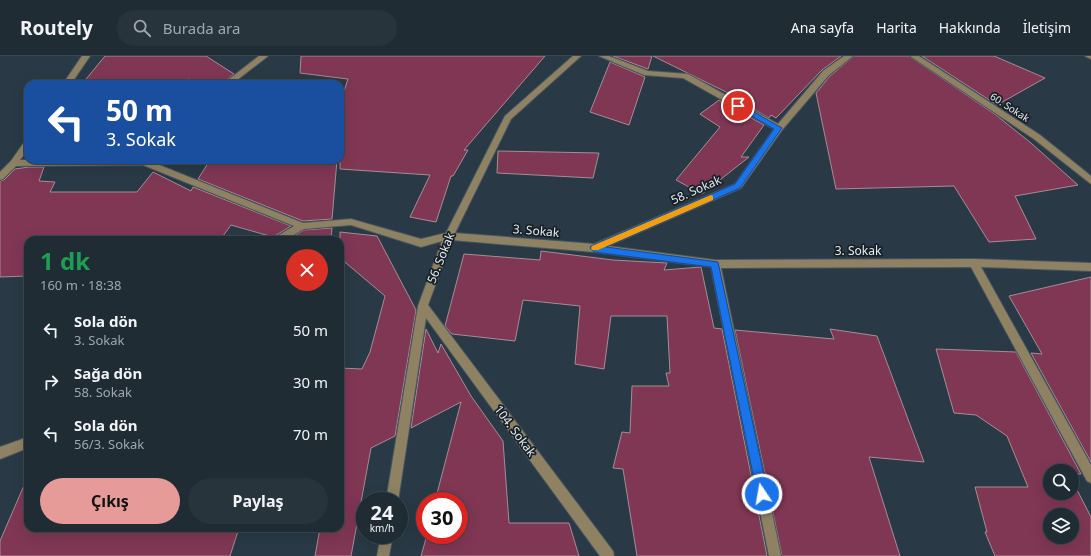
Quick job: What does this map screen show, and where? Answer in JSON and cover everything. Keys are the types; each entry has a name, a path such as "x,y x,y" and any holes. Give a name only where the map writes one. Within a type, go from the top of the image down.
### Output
{"street":[{"path":"70,80 86,56"},
{"path":"232,80 264,56"},
{"name":"56. Sokak","path":"393,492 423,306 449,236 508,118 577,56"},
{"path":"603,56 646,73 685,76 779,128"},
{"name":"58. Sokak","path":"594,248 738,186 779,128 826,73 849,56"},
{"name":"60. Sokak","path":"914,56 1038,137 1091,181"},
{"path":"0,177 14,163 24,148"},
{"name":"3. Sokak","path":"14,163 24,163"},
{"name":"3. Sokak","path":"152,164 302,226 352,222 421,242 449,236 594,248 715,264 974,263 1091,267"},
{"path":"284,236 302,226"},
{"path":"974,263 1091,477"},
{"path":"715,264 775,556"},
{"name":"104. Sokak","path":"423,306 608,556"},
{"path":"0,453 24,444"},
{"path":"383,556 385,544"}],"building":[{"path":"105,56 206,56 234,74 227,80 85,80"},
{"path":"301,56 545,56 464,150 468,150 453,176 451,176 436,222 410,217 430,175 340,169 340,164 344,164 344,91 348,79 300,73"},
{"path":"613,56 652,56 648,69"},
{"path":"653,56 841,56 822,70 776,118 771,115 769,118 727,94 728,93"},
{"path":"854,56 909,56 996,115 1031,143 1078,185 1015,196 1036,239 989,242 954,186 836,189 816,93 830,76"},
{"path":"922,56 994,56 1045,78 997,105"},
{"path":"610,62 645,77 629,125 590,112"},
{"path":"719,100 764,125 741,157 749,157 702,194 676,180 720,127 700,114"},
{"path":"498,151 599,153 593,178 497,173"},
{"path":"207,164 337,164 332,219 303,221 198,179"},
{"path":"44,167 39,181 55,182 50,192 137,192 153,172 191,191 193,187 291,226 275,236 270,236 231,225 223,236 24,236 24,276 0,277 0,181 4,180 15,169"},
{"path":"332,228 331,236 294,236 304,230"},
{"path":"340,232 377,236 416,310 395,436 371,448 363,492 356,492 356,529 351,556 315,556 319,532 344,532 344,368 362,369 370,352 385,296 344,261 344,236 340,236"},
{"path":"541,251 613,260 667,263 664,270 701,267 714,328 722,329 767,556 637,556 623,469 613,468 622,432 630,433 632,386 669,386 666,373 670,373 667,316 611,316 604,369 575,364 580,306 523,300 515,341 452,334 445,326 464,254 540,260"},
{"path":"1091,277 1091,462 1031,353 1042,354 1009,296"},
{"path":"426,329 438,353 441,344 471,396 503,441 509,523 569,523 579,556 421,556 424,544 468,544 468,492 437,492 461,402 411,428"},
{"path":"830,329 877,336 924,462 869,457 900,556 782,556 735,330 834,339"},
{"path":"936,349 1016,352 1076,464 1043,464 1043,500 1079,500 1079,494 1091,517 1091,556 995,556 985,532 987,532 975,487 1028,487 1007,436 976,415 954,413"},
{"path":"24,485 24,532 238,532 230,556 0,556 0,541"}],"slow traffic":[{"path":"595,248 711,198"}],"route":[{"path":"738,106 779,128 738,186 594,248 715,264 762,494"}]}
